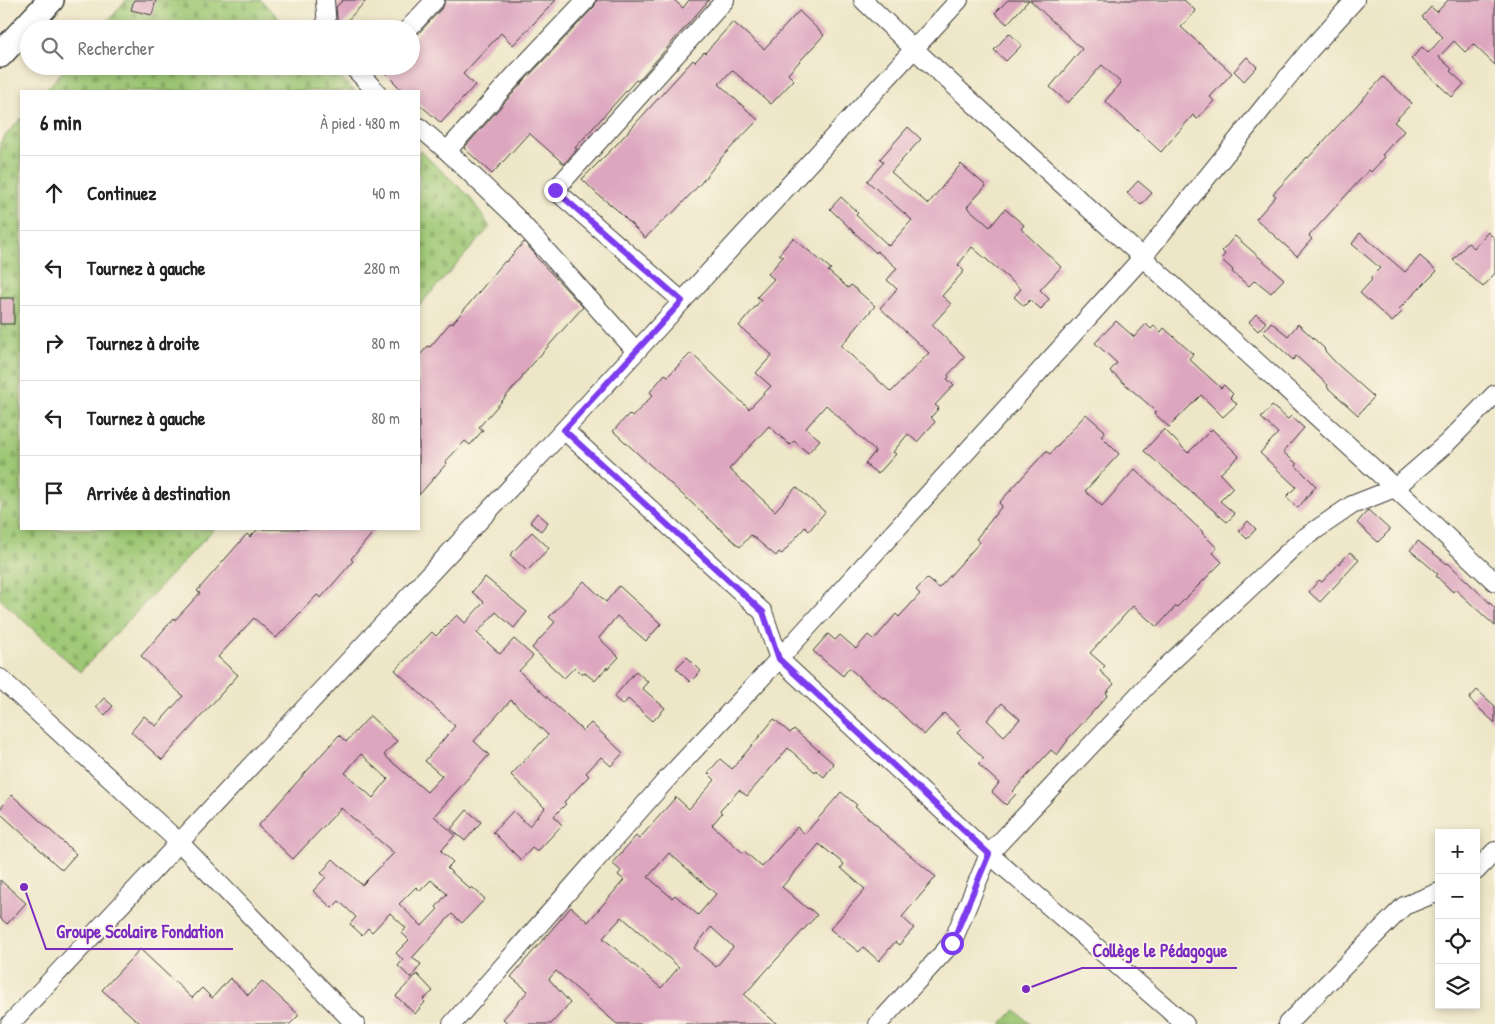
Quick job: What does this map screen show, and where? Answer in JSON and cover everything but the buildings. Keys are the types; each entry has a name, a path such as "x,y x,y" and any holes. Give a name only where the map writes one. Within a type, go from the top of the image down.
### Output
{"street":[{"path":"32,20 51,0"},
{"path":"325,0 326,20"},
{"path":"416,20 435,0"},
{"path":"447,151 514,76 586,0"},
{"path":"682,301 555,190 724,0"},
{"path":"863,0 1495,582"},
{"path":"10,1024 564,430 959,0"},
{"path":"452,1024 668,779 1142,258 1308,52 1355,0"},
{"path":"0,55 20,33"},
{"path":"365,75 375,90"},
{"path":"420,128 516,217 636,351"},
{"path":"878,1024 952,943 989,854 1152,680 1301,540 1352,505 1395,488 1447,443 1495,394"},
{"path":"564,430 763,612 779,659 989,854 1185,1024"},
{"path":"0,678 180,842 355,1024"},
{"path":"1480,867 1495,851"},
{"path":"1286,1024 1404,906 1435,894"}],"green space":[{"path":"126,0 261,0 281,20 109,20"},
{"path":"59,75 338,75 354,90 46,90"},
{"path":"20,119 20,530 213,530 80,672 0,599 0,142"},
{"path":"420,151 469,196 490,227 420,305"},
{"path":"1015,1010 1030,1024 1001,1024"}],"place":[{"name":"Groupe Scolaire Fondation","path":"24,887"},
{"name":"Collège le Pédagogue","path":"1026,989"}],"route":[{"path":"555,190 682,301 564,430 763,612 779,659 989,854 952,943"}]}
